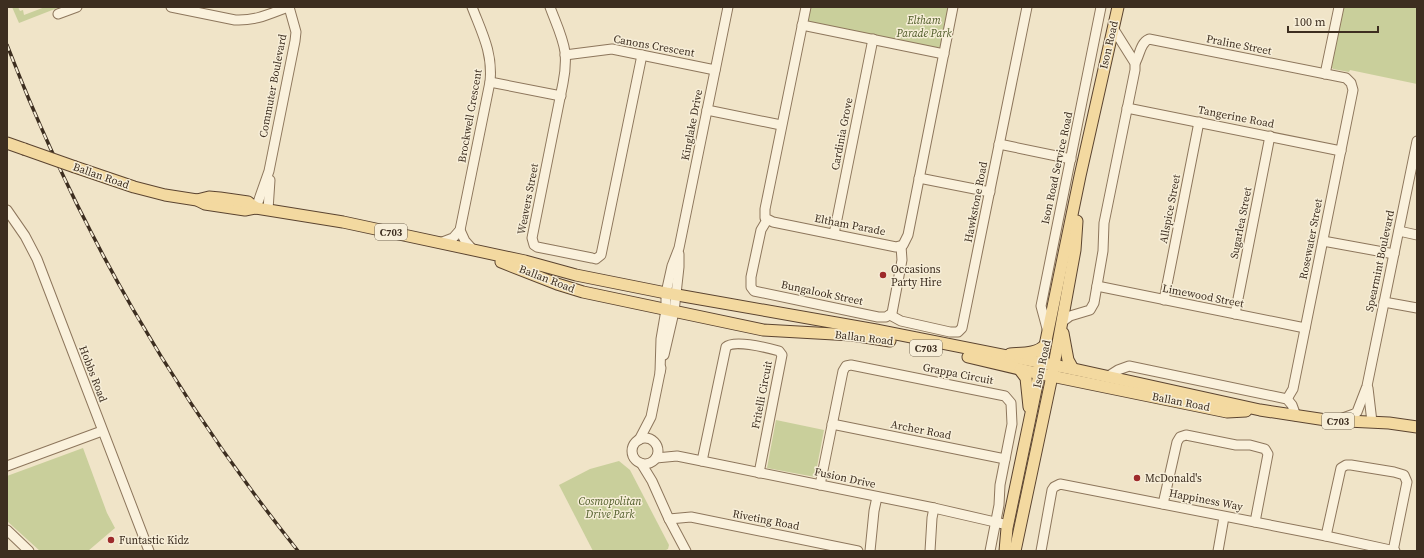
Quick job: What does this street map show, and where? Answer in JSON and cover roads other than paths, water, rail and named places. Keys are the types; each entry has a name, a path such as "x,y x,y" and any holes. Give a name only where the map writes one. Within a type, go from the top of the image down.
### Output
{"main road":[{"name":"Ison Road","path":"1005,551 1008,525 1080,176 1118,7"},
{"name":"Ballan Road","path":"7,143 134,187 165,195 197,200 209,197 248,202 256,208 343,222 473,250 576,275 670,294 876,330 994,354 1041,369 1053,371 1090,384 1227,412 1260,410"},
{"name":"Ison Road","path":"1015,551 1053,371 1075,250 1080,176"},
{"name":"Ballan Road","path":"473,250 480,254 583,292 670,311 763,330 852,335 878,339 981,360 1020,370 1041,369"},
{"path":"1062,322 1066,352 1069,364 1074,370"},
{"path":"994,354 1035,351 1040,350 1046,345"},
{"path":"1020,370 1026,378 1029,423"},
{"name":"Ballan Road","path":"1053,371 1074,370 1260,410 1296,416 1417,427"},
{"path":"1048,395 1052,389 1059,386 1090,384"},
{"path":"1008,525 1016,525 1022,520"}],"street":[{"path":"58,14 77,7"},
{"path":"171,7 235,20 258,19 289,7"},
{"name":"Commuter Boulevard","path":"256,208 270,171 295,41 295,27 289,7"},
{"name":"Brockwell Crescent","path":"460,230 490,82 491,70 490,58 472,7"},
{"name":"Weavers Street","path":"550,7 562,39 565,55 565,70 532,238 534,245 596,259 601,255 642,55"},
{"name":"Kinglake Drive","path":"670,311 672,266 679,248 728,7"},
{"path":"768,220 764,215 764,209 806,7"},
{"path":"890,315 893,309 902,260 901,246 905,243 908,235 953,7"},
{"name":"Hawkstone Road","path":"890,315 900,321 950,332 958,332 964,324 1027,7"},
{"name":"Ison Road Service Road","path":"1048,332 1041,306 1101,7"},
{"path":"1325,74 1339,7"},
{"path":"802,25 944,54"},
{"path":"1062,322 1070,316 1090,310 1094,303 1103,251 1104,223 1135,70 1135,63 1113,28"},
{"name":"Cardinia Grove","path":"834,234 873,39"},
{"name":"Praline Street","path":"1135,63 1143,44 1149,39 1346,78 1351,83"},
{"name":"Canons Crescent","path":"565,55 612,49 715,70"},
{"path":"490,82 561,96"},
{"name":"Rosewater Street","path":"1288,399 1293,389 1341,151 1353,90 1351,83"},
{"name":"Tangerine Road","path":"1127,108 1341,151"},
{"path":"707,110 781,125"},
{"name":"Allspice Street","path":"1164,300 1199,122"},
{"name":"Sugarlea Street","path":"1235,314 1270,136"},
{"name":"Spearmint Boulevard","path":"1334,420 1358,412 1367,386 1417,142"},
{"path":"999,144 1071,159"},
{"name":"Commuter Boulevard","path":"268,210 270,171"},
{"path":"919,178 990,192"},
{"name":"Hobbs Road","path":"7,210 25,236 36,259 148,551"},
{"name":"Eltham Parade","path":"768,220 896,247 901,246"},
{"name":"Bungalook Street","path":"768,220 761,230 751,278 751,286 754,291 878,317 886,317 890,315"},
{"path":"440,243 453,238 460,230 465,241 473,250"},
{"path":"1399,231 1417,235"},
{"path":"1323,241 1394,254"},
{"name":"Limewood Street","path":"1097,286 1305,328"},
{"path":"1384,302 1417,308"},
{"path":"652,481 653,460 658,449 652,440 651,417 660,372 671,330 670,311"},
{"path":"660,372 661,339 670,311"},
{"name":"Fritelli Circuit","path":"702,461 726,347 732,344 776,350 781,353 782,358 759,473"},
{"name":"Grappa Circuit","path":"820,485 843,371 848,365 1005,396 1011,403 1012,424 1000,485 999,501 990,551"},
{"path":"1107,377 1118,370 1129,366 1288,399 1292,404 1296,416"},
{"name":"Spearmint Boulevard","path":"1367,386 1372,422"},
{"path":"640,440 651,417"},
{"name":"Archer Road","path":"832,424 1005,459"},
{"path":"7,466 102,431"},
{"path":"1164,504 1177,442 1180,437 1186,435 1236,445 1250,445 1265,449 1268,454 1256,522"},
{"path":"652,440 646,438 634,444 632,450 634,457 641,463 652,481 669,519 686,551"},
{"name":"Fusion Drive","path":"658,449 670,452 677,456 934,508 1008,525"},
{"name":"Fusion Drive","path":"653,460 677,456"},
{"path":"641,463 653,460"},
{"path":"1326,536 1341,468 1346,465 1351,465 1394,472 1404,475 1407,482 1394,551"},
{"name":"Happiness Way","path":"1044,550 1052,490 1057,485 1066,485 1326,536 1394,551"},
{"path":"870,551 877,497"},
{"path":"930,551 934,508"},
{"name":"Riveting Road","path":"669,519 691,517 858,551"},
{"path":"1218,551 1224,517"},
{"path":"7,530 30,551"}],"railway":[{"path":"7,45 35,114 65,181 98,246 133,309 170,371 210,432 298,551"}],"place":[{"name":"Occasions Party Hire","path":"883,275"},
{"name":"McDonald's","path":"1137,478"},
{"name":"Funtastic Kidz","path":"111,540"}],"park label":[{"name":"Eltham Parade Park","path":"924,26"},
{"name":"Cosmopolitan Drive Park","path":"610,507"}]}
